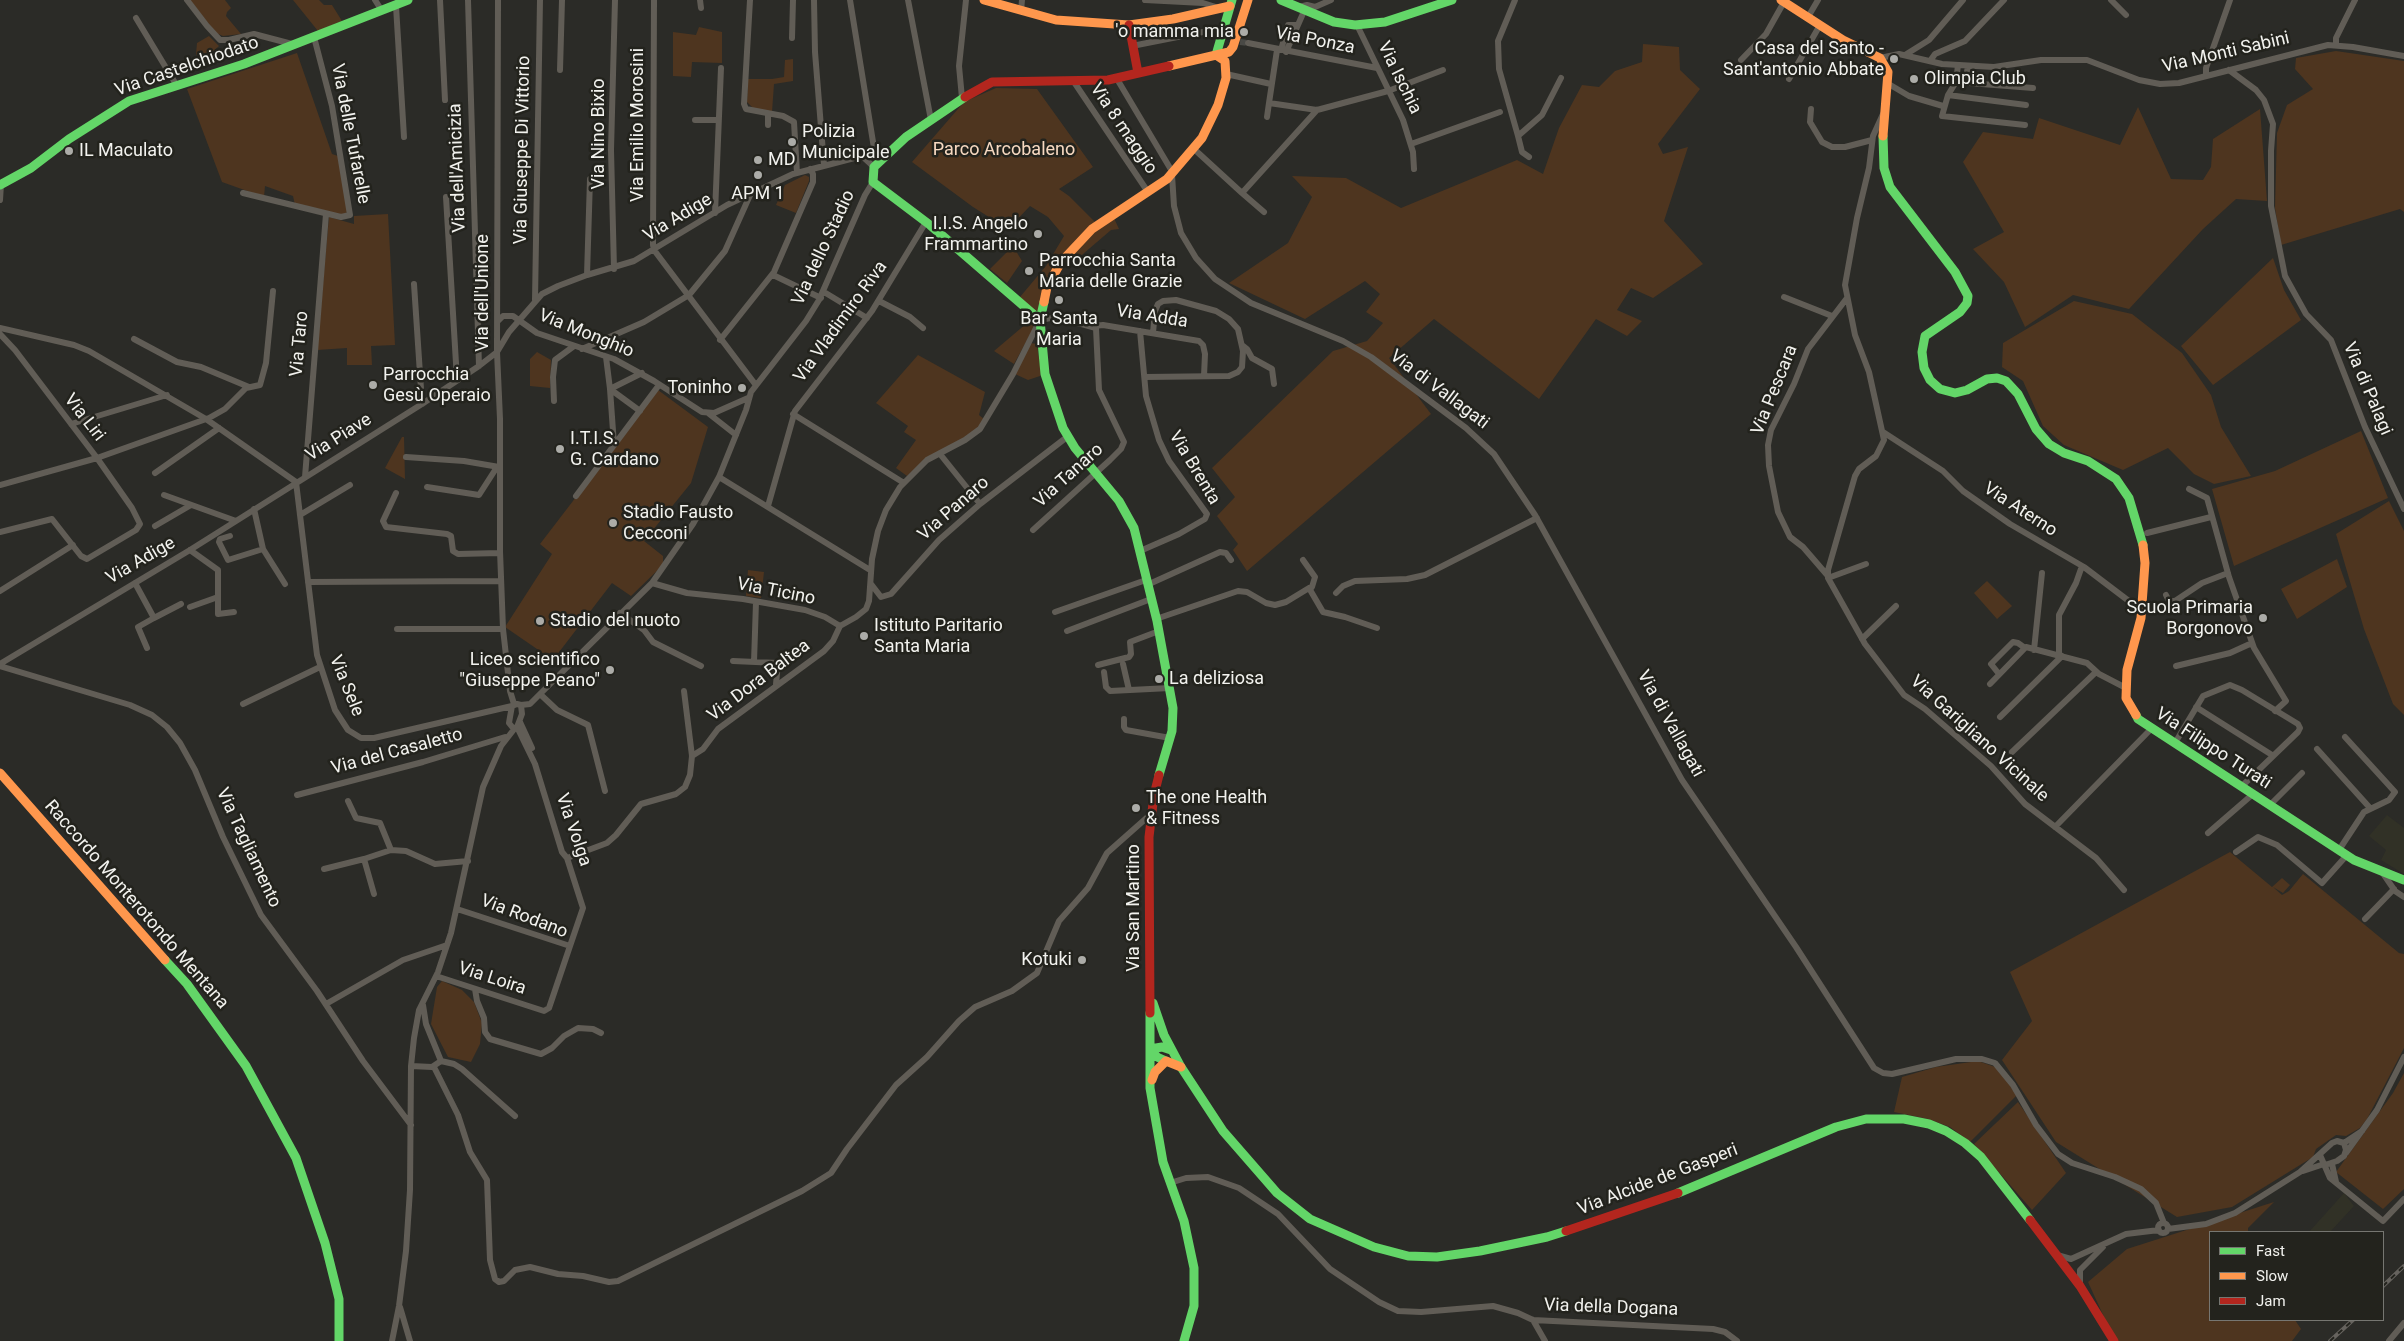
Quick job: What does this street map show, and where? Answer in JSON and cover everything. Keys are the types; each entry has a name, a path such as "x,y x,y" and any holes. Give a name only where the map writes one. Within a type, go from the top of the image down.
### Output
{"street":[{"path":"187,0 220,40 229,40 254,34 277,42 298,44"},
{"path":"375,0 382,11"},
{"name":"Via Castelchiodato","path":"1,185 36,165 69,139 114,109 143,96 298,44 408,0"},
{"path":"440,0 445,100"},
{"name":"Via dell'Amicizia","path":"468,0 480,366"},
{"name":"Via dell'Unione","path":"498,0 497,352 500,581 510,695 516,705"},
{"name":"Via Giuseppe Di Vittorio","path":"535,300 540,0"},
{"path":"560,70 562,0"},
{"name":"Via Nino Bixio","path":"614,269 611,150 615,0"},
{"name":"Via Emilio Morosini","path":"654,0 652,146 654,250"},
{"path":"700,0 701,8"},
{"path":"750,0 744,104 746,110 783,116 794,122 797,172"},
{"path":"792,38 793,0"},
{"path":"814,0 815,52 824,165"},
{"path":"850,0 874,148"},
{"path":"908,0 931,120"},
{"path":"962,98 959,66 966,0"},
{"path":"984,0 1056,20 1129,25 1160,21 1220,8 1231,3"},
{"path":"1022,0 1022,11"},
{"path":"1145,0 1202,2 1220,8"},
{"path":"1040,320 926,222 873,182 874,167 906,138 962,98 998,81 1074,82 1117,79 1230,51 1238,41 1248,0"},
{"path":"1283,0 1302,5 1336,22 1358,25 1385,22 1452,0"},
{"path":"1302,5 1315,7 1331,0"},
{"path":"1516,0 1498,41 1499,69 1522,152 1529,157"},
{"path":"1808,17 1818,0"},
{"path":"1904,55 1929,40 1964,0"},
{"path":"1930,61 1935,54 1965,41 2004,0"},
{"path":"2110,0 2126,15"},
{"path":"2336,45 2336,38 2355,0"},
{"path":"1741,60 1766,34 1782,1 1843,40 1880,58 1888,72 1886,110 1872,140 1869,168 1848,266 1847,298 1855,335 1868,372 1884,440 1876,456 1859,469 1855,476 1828,577"},
{"path":"2206,76 2206,68 2231,1"},
{"path":"1216,55 1231,3"},
{"path":"1267,117 1271,84 1281,51 1296,25 1302,5"},
{"path":"396,6 404,137"},
{"path":"136,18 177,86"},
{"path":"1129,25 1138,73"},
{"name":"Via Ischia","path":"1358,25 1402,118 1411,144 1414,169"},
{"path":"1789,79 1820,25"},
{"path":"1132,46 1223,28"},
{"name":"Via delle Tufarelle","path":"243,193 326,214 349,217 351,214 332,106 314,37"},
{"name":"Via Ponza","path":"1248,43 1281,51 1377,68"},
{"name":"Via Monti Sabini","path":"1880,58 1898,54 1958,65 1994,67 2041,60 2086,60 2139,80 2160,84 2179,83 2336,45 2404,56"},
{"path":"1216,55 1225,61 1226,74 1271,84"},
{"path":"1958,65 1956,82 1943,106 1942,116 2025,125"},
{"path":"1965,83 1968,66"},
{"path":"715,213 721,68"},
{"path":"1269,103 1317,110 1388,91 1443,70"},
{"name":"Via di Palagi","path":"2229,70 2256,90 2264,100 2273,124 2271,206 2281,261 2286,276 2306,314 2330,340 2365,427 2404,509"},
{"name":"Via San Martino","path":"1184,1341 1194,1302 1194,1268 1186,1228 1162,1156 1150,1092 1149,860 1151,814 1155,791 1170,738 1173,716 1170,688 1159,631 1132,524 1126,511 1067,437 1047,381 1041,348 1040,320 1047,287 1061,262 1092,229 1172,174 1194,149 1212,118 1226,74"},
{"path":"1518,136 1542,115 1561,78"},
{"path":"1117,79 1172,174"},
{"name":"Via 8 maggio","path":"1074,82 1148,192"},
{"path":"1956,82 2033,88"},
{"path":"1887,83 1910,96 1943,106"},
{"path":"1948,95 2026,105"},
{"path":"1811,109 1809,115 1810,122 1822,142 1832,147 1845,148 1872,140"},
{"path":"1242,193 1317,110"},
{"name":"Via Filippo Turati","path":"1886,110 1882,147 1884,168 1890,188 1955,272 1968,296 1967,303 1960,312 1930,331 1923,340 1924,368 1930,380 1937,388 1948,392 1958,392 1986,379 1997,378 2003,380 2018,394 2034,425 2049,444 2064,453 2100,466 2119,484 2132,506 2144,550 2142,610 2127,670 2126,698 2138,719 2338,850 2404,880"},
{"path":"1411,144 1500,112"},
{"path":"768,115 768,124"},
{"path":"695,120 718,120"},
{"path":"874,148 862,156 874,167"},
{"path":"874,148 880,150 882,159"},
{"path":"1194,149 1264,212"},
{"name":"Via Adige","path":"497,352 509,332 535,300 558,286 587,275 614,269 654,250 751,193 797,172 862,156"},
{"path":"720,340 773,275 814,180 810,169"},
{"name":"Via di Vallagati","path":"1172,174 1174,206 1181,233 1196,258 1215,279 1251,303 1343,341 1388,369 1484,444 1500,463 1537,518 1682,780 1796,947 1874,1068 1883,1073 1892,1074 1956,1059 1982,1059 1995,1063 2013,1085 2036,1125 2060,1156 2072,1163 2115,1177 2141,1189 2156,1203 2164,1223"},
{"path":"587,275 590,179"},
{"name":"Via dello Stadio","path":"516,705 530,704 652,582 693,524 719,477 755,384 806,321 822,295 863,199 873,182"},
{"path":"0,200 1,185"},
{"path":"582,349 644,322 689,295 724,251 751,193"},
{"path":"446,197 457,380"},
{"name":"Via Taro","path":"305,477 326,214"},
{"name":"Via Vladimiro Riva","path":"768,506 786,446 793,414 868,318 926,222"},
{"path":"654,250 755,384"},
{"path":"773,275 822,295 868,318"},
{"path":"414,284 422,404"},
{"path":"0,485 96,458 206,419 225,409 242,390 259,386 262,381 273,291"},
{"path":"1784,297 1832,316"},
{"name":"Via Pescara","path":"1828,577 1803,547 1790,538 1778,512 1768,448 1770,433 1808,349 1847,298"},
{"path":"1144,378 1230,376 1238,372 1243,364 1242,345 1238,329 1225,316 1211,310 1176,300 1167,300 1158,304 1153,333"},
{"path":"879,301 910,317 923,328"},
{"path":"509,332 501,331 498,324 504,316 513,316 519,320"},
{"path":"1040,320 1054,317 1094,326"},
{"name":"Via Monghio","path":"519,320 537,332 606,357 642,373 696,410 708,413 736,435"},
{"path":"840,626 859,616 866,609 874,547 881,522 889,504 904,483 923,463 971,437 980,429 1013,374 1040,320"},
{"name":"Via Adda","path":"1094,326 1104,325 1140,330 1201,342 1205,354 1204,376"},
{"name":"Via Tanaro","path":"1033,530 1121,449 1124,442 1099,390 1096,366 1098,335 1094,326"},
{"path":"0,328 82,348 206,419 296,482"},
{"name":"Via Brenta","path":"1140,330 1148,404 1161,446 1207,514 1205,519 1179,534 1140,551"},
{"name":"Via Liri","path":"0,334 15,350 71,424 132,508 140,524 136,530 89,558 81,556 73,545"},
{"path":"134,339 177,362 201,367 249,387"},
{"path":"1242,345 1247,348 1252,358 1272,368 1274,384"},
{"path":"554,401 553,376 556,360 574,346"},
{"name":"Via Piave","path":"296,482 422,404 480,366 497,352"},
{"path":"606,357 614,445"},
{"path":"610,389 642,373"},
{"path":"576,496 660,385"},
{"path":"610,389 640,411"},
{"path":"71,424 166,395"},
{"path":"708,413 748,398"},
{"path":"793,414 904,483"},
{"path":"155,472 219,428"},
{"name":"Via Aterno","path":"1883,432 1942,471 1963,491 2010,524 2082,566 2142,610"},
{"name":"Via Panaro","path":"870,583 874,591 881,597 890,595 934,545 980,504 1067,437"},
{"path":"940,454 980,504"},
{"path":"406,456 460,460 498,467 479,495 427,488"},
{"path":"719,477 870,570"},
{"name":"Via Adige","path":"0,665 190,550 296,482"},
{"name":"Via Sele","path":"296,482 320,667 340,720 351,733 361,738 384,736 516,705"},
{"path":"300,515 350,485"},
{"path":"2189,489 2207,498 2228,573 2252,643 2286,701 2275,711"},
{"path":"396,493 383,521 385,527 447,534 452,538 453,551 458,554 500,553"},
{"path":"164,495 236,521"},
{"path":"155,526 191,504"},
{"path":"254,509 263,548 285,584"},
{"path":"2147,533 2212,517"},
{"path":"1336,594 1343,586 1355,581 1407,579 1424,575 1537,518"},
{"path":"0,532 47,519 56,522 73,545 0,591"},
{"path":"230,536 219,541 228,560 263,548"},
{"path":"190,550 218,570 218,614 234,612"},
{"path":"1055,612 1147,583 1220,552 1226,553 1231,560"},
{"path":"1303,560 1315,577 1311,587 1323,612 1342,616 1377,628"},
{"path":"1828,577 1866,564"},
{"path":"2000,717 2060,656 2059,615 2076,583 2082,566"},
{"path":"2034,650 2042,573"},
{"path":"2166,595 2169,601 2175,602 2202,583 2228,573"},
{"name":"Via Garigliano Vicinale","path":"1828,577 1862,638 1904,695 1925,709 1991,766 2026,804 2096,858 2124,890"},
{"path":"308,582 500,581"},
{"name":"Via Ticino","path":"652,582 687,594 756,602 813,612 840,626"},
{"path":"135,583 154,618"},
{"path":"1156,619 1238,591 1246,591 1266,603 1275,605 1286,602 1311,587 1320,584"},
{"path":"190,607 218,597"},
{"path":"1066,631 1151,599"},
{"path":"754,662 756,602"},
{"path":"147,648 138,627 181,604"},
{"path":"1862,638 1896,606"},
{"path":"620,613 644,630 652,642 701,666"},
{"name":"Via Dora Baltea","path":"692,756 703,749 718,729 776,684 824,651 833,641 840,626"},
{"path":"397,628 503,629"},
{"path":"1098,665 1129,657 1131,652 1130,642 1159,631"},
{"path":"1999,674 1991,664 2013,642 2025,648 2087,663 2096,672 2126,688"},
{"path":"2176,666 2230,653 2252,643"},
{"path":"1990,684 2025,648"},
{"path":"733,661 778,662 776,684"},
{"path":"1124,664 1128,690"},
{"name":"Via Tagliamento","path":"0,665 130,705 152,715 168,727 193,766 224,837 262,914 326,1004 363,1061 411,1125"},
{"path":"242,704 320,667"},
{"path":"1104,672 1108,690 1170,688"},
{"path":"2012,752 2096,672"},
{"path":"2175,743 2203,696 2230,685 2242,690 2298,724 2300,728 2242,786"},
{"path":"567,858 609,842 640,804 669,797 681,791 689,779 692,756 684,691"},
{"path":"540,694 557,710 588,725 605,791"},
{"path":"392,1341 399,1306 409,1208 411,1066 414,1038 423,1003 436,976 457,909 483,787 505,738 516,705"},
{"path":"505,738 517,726 516,705"},
{"path":"2196,707 2272,755"},
{"path":"1124,719 1124,728 1127,731 1170,738"},
{"path":"509,723 517,726 529,739 535,764"},
{"name":"Via Volga","path":"517,726 535,764 562,852 567,858 583,908 570,946"},
{"path":"2055,827 2152,728"},
{"path":"505,738 515,736 525,742"},
{"path":"2338,850 2364,812 2389,800 2395,792 2344,737"},
{"name":"Via del Casaletto","path":"297,796 505,738"},
{"path":"2317,749 2370,808"},
{"path":"2270,805 2302,773"},
{"name":"Raccordo Monterotondo Mentana","path":"0,774 187,984 240,1055 267,1101 296,1158 325,1243 337,1286 341,1321 339,1341"},
{"path":"2208,833 2253,794"},
{"path":"348,801 356,818 380,823 391,850"},
{"path":"434,1067 458,1115 467,1146 487,1180 491,1265 495,1279 501,1282 515,1270 530,1267 555,1274 583,1276 609,1282 618,1281 802,1191 831,1174 846,1149 896,1085 970,1011 1016,989 1034,975 1042,965 1061,918 1088,888 1109,850 1136,829 1151,814"},
{"path":"2236,852 2258,837 2277,845 2322,883 2347,855"},
{"path":"324,869 391,850 409,852 434,864 468,861"},
{"path":"364,859 374,894"},
{"path":"2381,871 2394,889 2404,897"},
{"path":"2364,919 2394,889"},
{"name":"Via Rodano","path":"457,909 570,946 549,1008 538,1010"},
{"path":"326,1004 403,960 447,945"},
{"name":"Via Loira","path":"436,976 538,1010"},
{"path":"475,989 476,1001 484,1018 485,1032 490,1039 541,1054 552,1048 564,1036 578,1028 593,1029 601,1033"},
{"name":"Via Alcide de Gasperi","path":"1150,994 1171,1050 1205,1107 1232,1144 1281,1197 1302,1213 1327,1228 1374,1247 1400,1254 1426,1257 1452,1256 1560,1233 1669,1197 1836,1127 1866,1119 1913,1120 1937,1127 1965,1143 1981,1157 2057,1254 2080,1286 2114,1341"},
{"path":"423,1003 426,1024 441,1061"},
{"path":"1150,1049 1162,1047 1171,1050"},
{"path":"1150,1049 1157,1057 1181,1067"},
{"path":"2300,1172 2327,1164 2346,1153 2377,1110 2404,1057"},
{"path":"411,1066 434,1067 441,1061"},
{"path":"441,1061 454,1064 462,1069 515,1116"},
{"path":"1150,1092 1155,1072 1166,1061"},
{"path":"2344,1144 2362,1131"},
{"path":"2057,1254 2071,1259 2130,1233 2159,1230 2164,1233 2168,1230 2200,1226 2228,1217 2300,1172 2332,1143 2337,1141 2344,1144"},
{"path":"2344,1144 2346,1153"},
{"path":"2320,1155 2336,1182 2383,1220 2404,1199"},
{"name":"Via della Dogana","path":"1170,1182 1208,1176 1225,1181 1249,1193 1287,1222 1327,1266 1366,1294 1392,1309 1417,1312 1493,1306 1518,1313 1533,1320 1710,1328 1725,1332 1738,1341"},
{"path":"2159,1230 2160,1225 2164,1223 2168,1225 2168,1230"},
{"path":"2080,1286 2080,1270 2105,1245"},
{"path":"2071,1259 2068,1270 2080,1270"},
{"path":"399,1306 410,1341"},
{"path":"1533,1320 1545,1341"},
{"path":"341,1321 345,1341"},
{"path":"2389,1341 2404,1324"}],"shaded area":[{"path":"2387,815 2404,828 2404,874 2381,860 2386,850 2369,836"},
{"path":"2344,1193 2354,1206 2331,1231 2310,1231"}],"green space":[{"path":"190,0 225,0 231,8 226,16 241,34 223,36 216,33"},
{"path":"293,0 319,0 324,5 332,5 342,21 318,31"},
{"path":"699,27 722,32 722,63 692,62 691,77 673,76 673,32 696,35"},
{"path":"209,36 219,46 203,61 196,54 197,43"},
{"path":"1643,44 1679,47 1680,70 1700,89 1658,144 1663,154 1688,147 1664,221 1703,264 1653,298 1631,288 1617,310 1642,321 1627,336 1596,319 1539,399 1434,319 1389,358 1431,414 1247,571 1233,550 1238,544 1217,516 1235,497 1212,468 1333,351 1367,341 1383,323 1366,312 1380,294 1365,281 1305,319 1229,283 1288,243 1312,197 1292,176 1346,178 1401,208 1517,160 1543,174 1559,128 1582,85 1599,87 1615,71 1642,62"},
{"path":"2336,51 2404,61 2404,212 2400,209 2281,245 2275,208 2277,133 2287,105 2313,89 2295,69 2296,58"},
{"path":"297,53 332,154 338,156 348,210 345,215 295,205 293,196 265,186 264,197 222,182 187,89"},
{"path":"793,59 793,81 774,84 772,112 753,108 747,102 748,79 784,77 785,60"},
{"name":"Parco Arcobaleno","path":"996,88 1037,89 1093,167 1059,189 1069,196 1096,223 1048,281 1037,321 1020,297 1046,266 1064,236 1048,217 1030,206 1008,229 973,207 912,162 964,102"},
{"path":"2138,107 2171,179 2203,180 2211,167 2213,139 2260,109 2267,201 2236,199 2203,229 2129,309 2073,295 2025,327 2004,282 1973,249 2004,232 1963,162 1983,132 2033,139 2039,118 2120,145"},
{"path":"805,175 809,177 809,181 796,213 776,205 785,185"},
{"path":"388,214 395,345 371,346 372,365 347,365 347,348 317,350 329,217 354,224 354,216"},
{"path":"1113,216 1119,229 1111,230 1076,260 1073,253 1092,231"},
{"path":"1013,246 1022,261 1007,283 990,269"},
{"path":"2273,258 2284,290 2301,320 2213,385 2181,346"},
{"path":"2074,301 2132,314 2182,353 2211,395 2221,427 2251,476 2214,484 2194,474 2168,448 2123,470 2064,445 2043,426 2023,381 2002,367 2003,343"},
{"path":"1033,318 1037,322 1014,364 994,351"},
{"path":"1030,343 1037,344 1041,372 1040,376 1028,380 1015,374"},
{"path":"537,352 551,360 550,388 530,386 530,359"},
{"path":"918,355 985,392 979,415 985,420 971,437 929,457 907,476 896,468 916,440 904,432 908,426 876,403"},
{"name":"Stadio Fausto Cecconi","path":"658,390 708,427 691,483 644,541 663,556 663,565 631,596 612,583 553,660 505,627 552,554 540,544"},
{"path":"2361,431 2388,498 2234,566 2212,489 2275,471"},
{"path":"402,437 404,437 405,479 385,468"},
{"path":"2389,501 2404,531 2404,715 2393,704 2364,629 2336,534"},
{"path":"2337,559 2347,587 2297,619 2281,589"},
{"path":"748,570 764,572 761,598 746,596"},
{"path":"1987,581 2012,606 1997,619 1974,593"},
{"path":"2230,852 2272,887 2282,878 2290,885 2283,893 2273,887 2282,895 2289,891 2303,874 2399,953 2404,954 2404,1048 2367,1119 2360,1128 2346,1136 2336,1135 2316,1149 2313,1157 2232,1207 2177,1217 2056,1142 2002,1060 2032,1021 2010,972"},
{"path":"442,981 462,990 474,1002 482,1023 480,1044 471,1062 448,1057 431,1024 437,987"},
{"path":"1978,1061 1998,1068 2017,1095 1970,1142 1950,1127 1928,1119 1894,1112 1902,1077 1936,1067"},
{"path":"2404,1073 2404,1189 2383,1209 2336,1172 2393,1093"},
{"path":"2018,1102 2066,1173 2032,1210 1974,1144"},
{"path":"2274,1202 2248,1228 2248,1231 2209,1231 2209,1321 2296,1321 2301,1329 2292,1341 2115,1341 2088,1282 2127,1249"}],"tunnel":[{"path":"1240,42 1248,43"}],"railway":[{"path":"2384,1285 2404,1266"},
{"path":"2330,1341 2352,1321"}],"traffic: fast":[{"path":"0,185 31,168 69,139 129,101 244,64 408,0"},
{"path":"1216,55 1232,0"},
{"path":"1281,0 1334,22 1355,25 1385,22 1452,0"},
{"path":"965,97 906,137 874,167 873,182 930,225 1040,320"},
{"path":"1883,136 1884,168 1890,187 1955,272 1968,296 1967,303 1960,312 1925,336 1922,352 1924,368 1930,380 1940,389 1955,393 1967,390 1987,379 1997,378 2006,381 2018,394 2036,429 2049,444 2064,453 2088,461 2116,479 2129,498 2143,545"},
{"path":"1044,302 1040,320 1045,374 1063,428 1075,448 1119,501 1134,528 1157,621 1173,708 1172,731 1159,775"},
{"path":"2136,715 2138,719 2354,860 2404,880"},
{"path":"165,960 187,984 246,1066 296,1158 325,1243 339,1299 339,1341"},
{"path":"1153,1003 1164,1035 1181,1067 1223,1131 1277,1193 1310,1219 1374,1247 1408,1256 1437,1257 1480,1251 1547,1237 1566,1231"},
{"path":"1150,1013 1150,1088 1163,1162 1184,1221 1194,1268 1194,1306 1184,1341"},
{"path":"1166,1061 1157,1057 1150,1049 1162,1047 1171,1050"},
{"path":"1678,1193 1836,1127 1866,1119 1904,1119 1929,1124 1946,1131 1965,1143 1981,1157 2030,1220"}],"traffic: slow":[{"path":"984,0 1056,20 1129,25 1173,19 1230,6"},
{"path":"1169,66 1229,52 1233,47 1248,0"},
{"path":"1781,0 1843,40 1880,58 1888,72 1883,136"},
{"path":"1044,302 1047,287 1061,262 1092,229 1167,179 1202,138 1218,105 1226,78 1225,61 1216,55"},
{"path":"2136,715 2126,698 2127,670 2141,618 2145,563 2143,545"},
{"path":"0,773 165,960"},
{"path":"1152,1080 1155,1072 1166,1061 1181,1067"}],"traffic: jam":[{"path":"1129,25 1138,73"},
{"path":"965,97 992,82 1108,80 1169,66"},
{"path":"1150,1013 1149,837 1154,795 1159,775"},
{"path":"1566,1231 1678,1193"},
{"path":"2030,1220 2080,1286 2114,1341"}],"place":[{"name":"'o mamma mia","path":"1244,32"},
{"name":"Casa del Santo - Sant'antonio Abbate","path":"1894,59"},
{"name":"Olimpia Club","path":"1914,79"},
{"name":"Polizia Municipale","path":"792,142"},
{"name":"IL Maculato","path":"69,151"},
{"name":"MD","path":"758,160"},
{"name":"APM 1","path":"758,175"},
{"name":"I.I.S. Angelo Frammartino","path":"1038,234"},
{"name":"Parrocchia Santa Maria delle Grazie","path":"1029,271"},
{"name":"Bar Santa Maria","path":"1059,300"},
{"name":"Parrocchia Gesù Operaio","path":"373,385"},
{"name":"Toninho","path":"742,388"},
{"name":"I.T.I.S. G. Cardano","path":"560,449"},
{"name":"Stadio Fausto Cecconi","path":"613,523"},
{"name":"Scuola Primaria Borgonovo","path":"2263,618"},
{"name":"Stadio del nuoto","path":"540,621"},
{"name":"Istituto Paritario Santa Maria","path":"864,636"},
{"name":"Liceo scientifico \"Giuseppe Peano\"","path":"610,670"},
{"name":"La deliziosa","path":"1159,679"},
{"name":"The one Health & Fitness","path":"1136,808"},
{"name":"Kotuki","path":"1082,960"}]}
